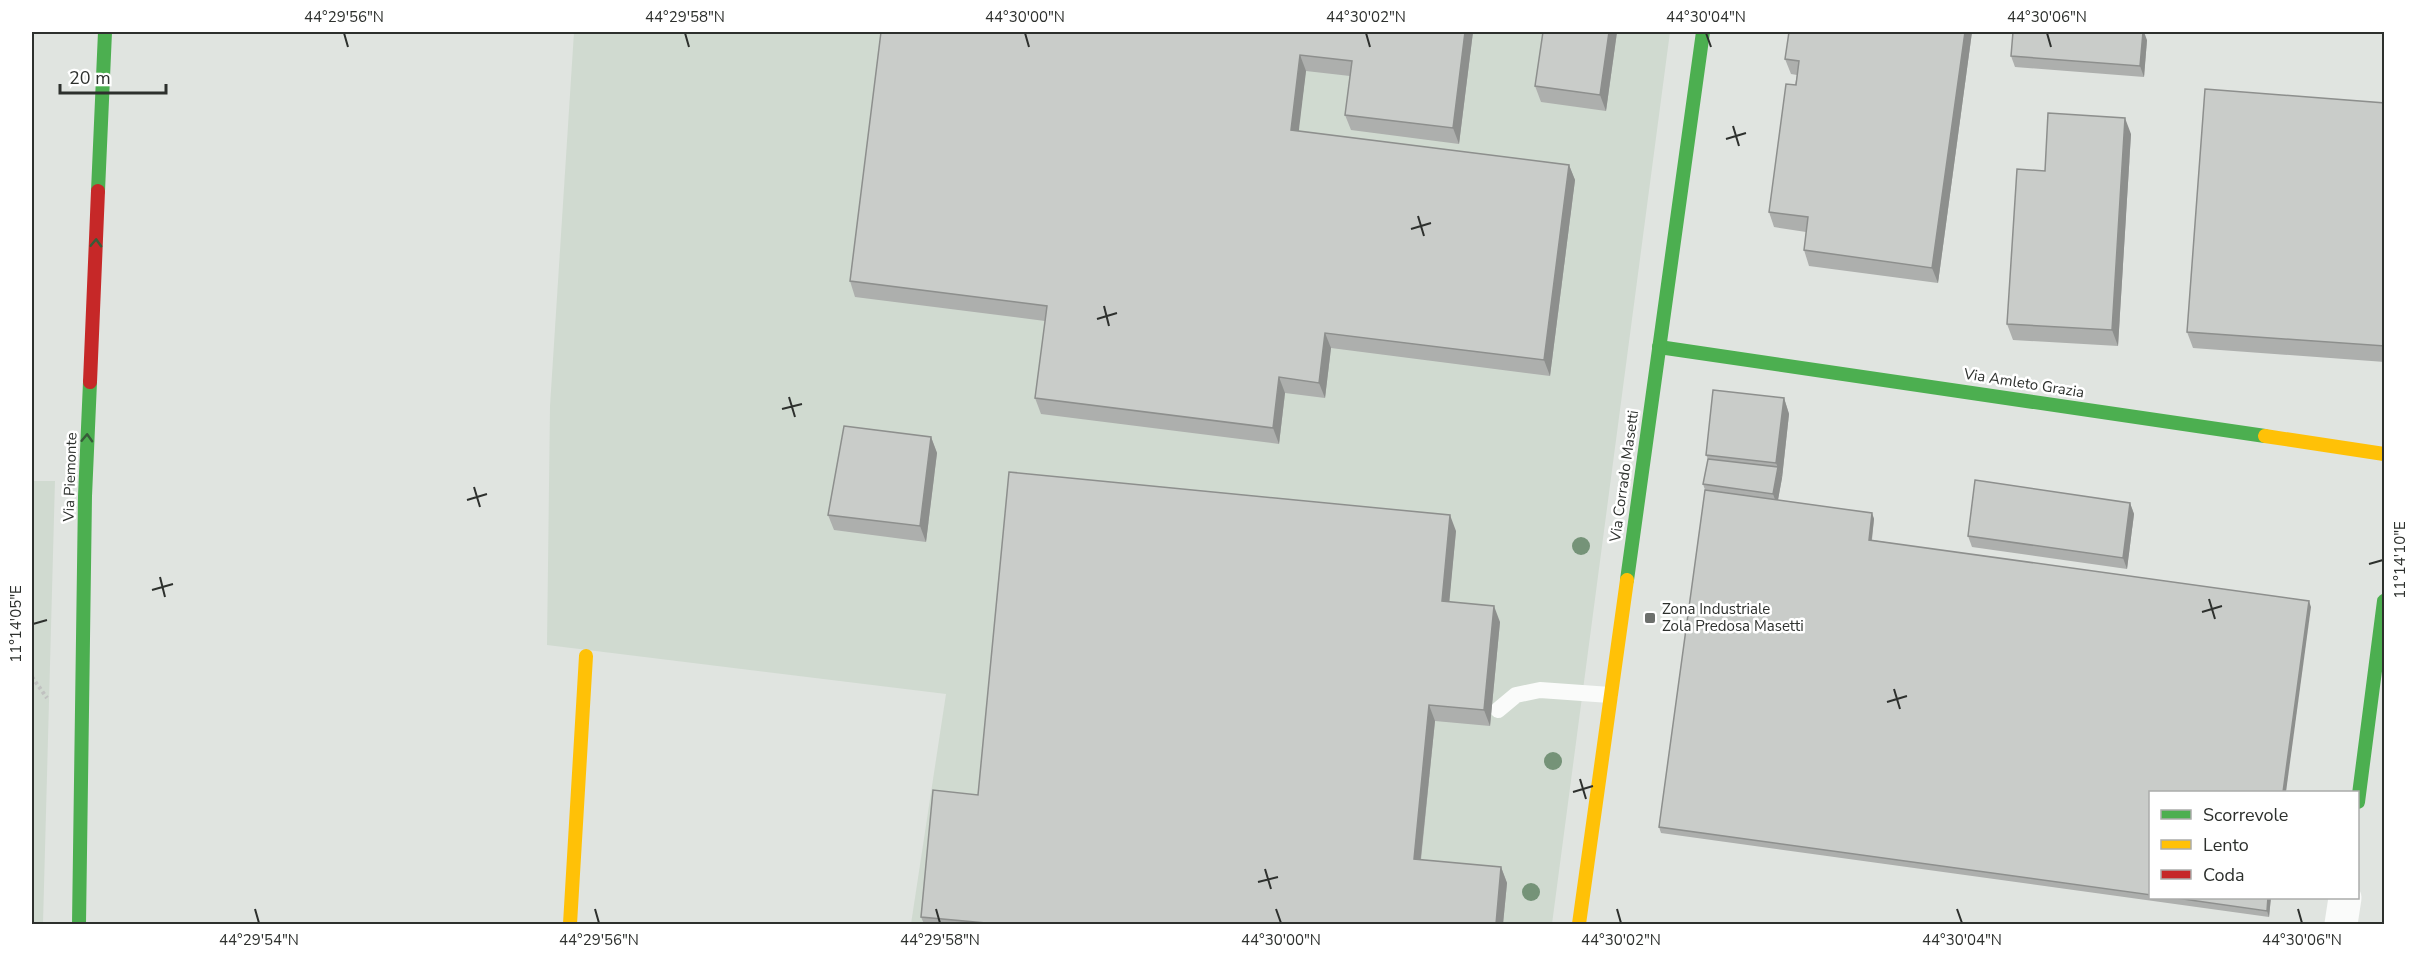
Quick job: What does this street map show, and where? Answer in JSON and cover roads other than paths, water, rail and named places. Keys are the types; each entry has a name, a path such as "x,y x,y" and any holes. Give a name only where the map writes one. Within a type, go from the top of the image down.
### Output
{"street":[{"name":"Via Piemonte","path":"79,924 85,496 105,32"},
{"name":"Via Corrado Masetti","path":"1579,924 1703,32"},
{"name":"Via Amleto Grazia","path":"1659,347 2385,454"},
{"path":"2359,795 2385,601"},
{"path":"570,924 586,656"},
{"path":"2341,924 2345,899"}],"lane":[{"path":"1498,710 1516,695 1540,690 1610,695"}],"place":[{"name":"Zona Industriale Zola Predosa Masetti","path":"1650,618"}]}
